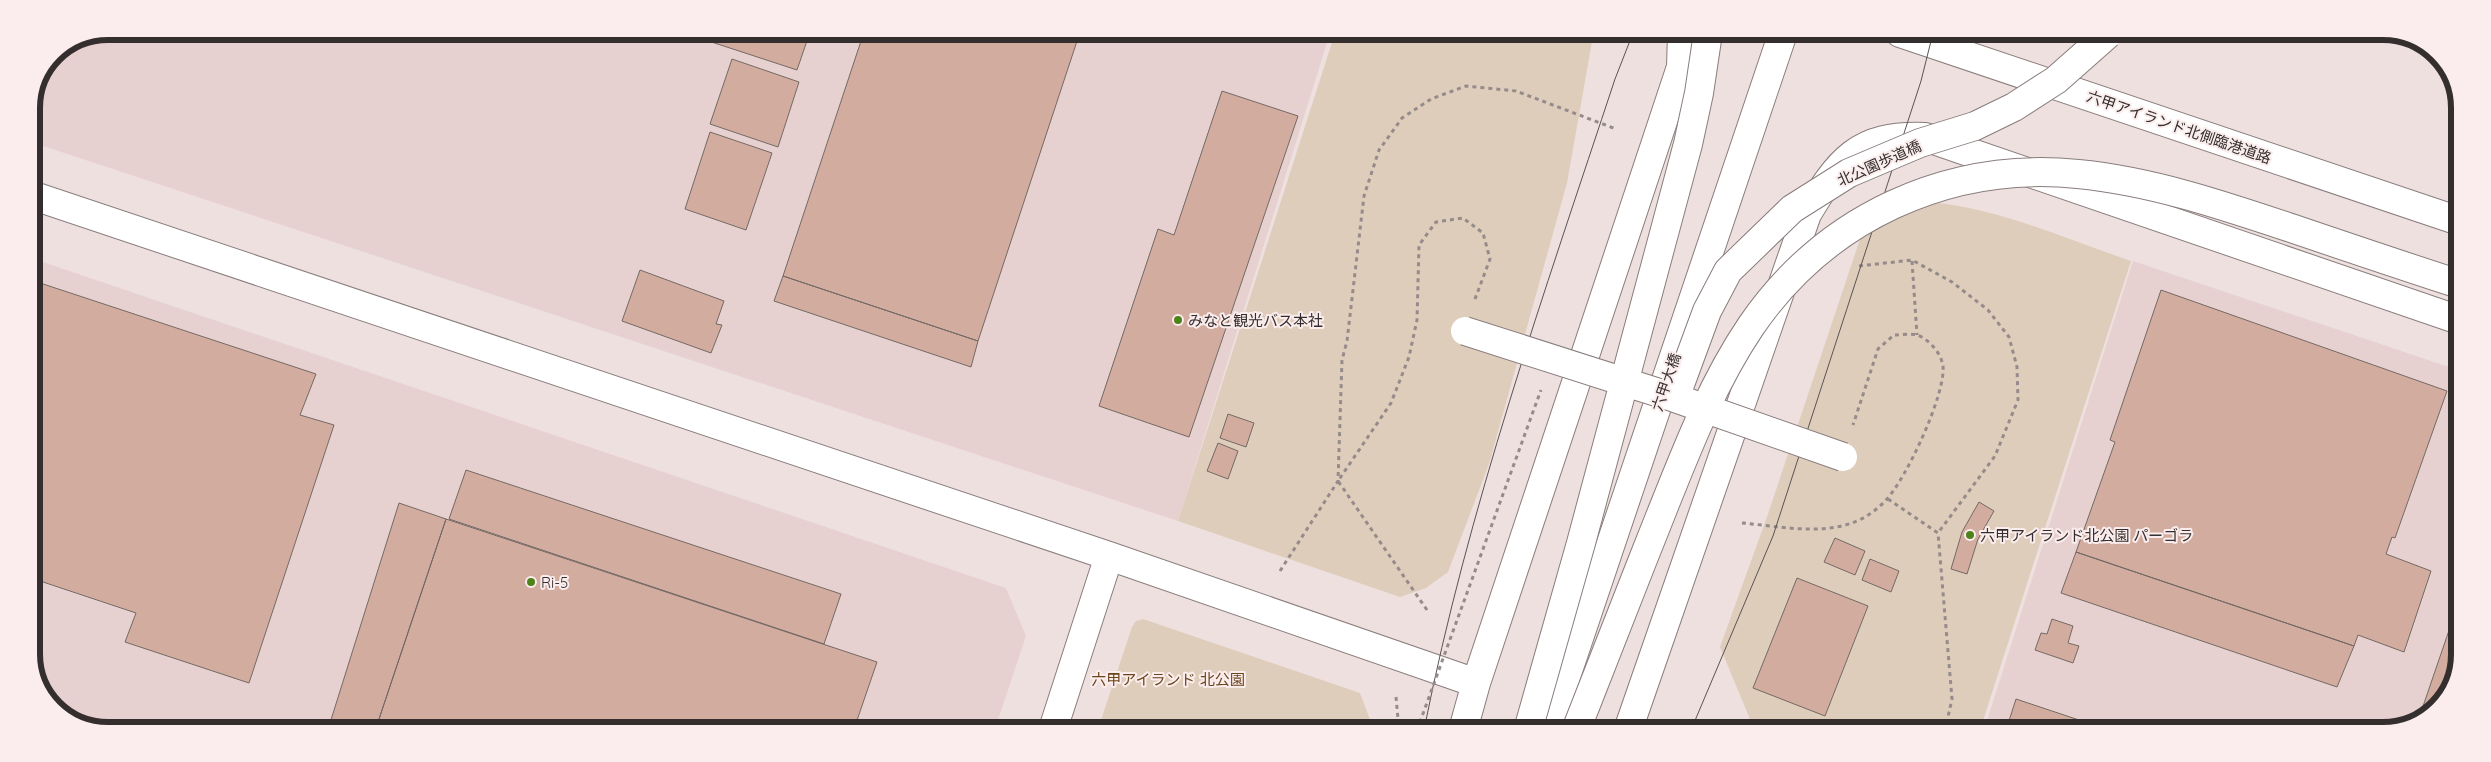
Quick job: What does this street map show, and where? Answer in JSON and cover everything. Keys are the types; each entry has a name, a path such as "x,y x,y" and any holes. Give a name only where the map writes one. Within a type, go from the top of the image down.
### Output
{"street":[{"path":"1465,722 1476,683 1681,67 1682,40"},
{"path":"1543,722 1581,543 1688,144 1699,93 1707,40"},
{"name":"六甲大橋","path":"1544,722 1781,40"},
{"name":"六甲アイランド北側臨港道路","path":"1921,40 2451,218"},
{"name":"北公園歩道橋","path":"1675,398 1707,311 1728,271 1792,209 1849,173 1920,143 1975,126 2014,107 2056,80 2101,40"},
{"path":"1632,722 1807,214 1828,179 1845,158 1862,148 1904,136 1925,137 2451,317"},
{"path":"1579,722 1675,479 1726,368 1751,326 1780,288 1812,258 1849,228 1890,204 1927,190 1972,178 2020,173 2076,174 2128,182 2217,204 2451,281"},
{"path":"40,198 1109,556 1476,683"},
{"path":"1465,331 1675,398 1843,457"},
{"path":"1055,722 1109,556"}],"path":[{"path":"1427,610 1338,481 1342,360 1347,341 1364,196 1379,150 1402,118 1432,99 1466,86 1516,91 1616,129"},
{"path":"1280,571 1391,403 1409,357 1418,320 1420,245 1436,222 1463,218 1483,233 1490,258 1465,331"},
{"path":"1912,260 1917,335"},
{"path":"1853,266 1912,260 1952,282 1988,310 2009,337 2017,367 2018,400 1995,456 1938,533 1952,699 1946,722"},
{"path":"1742,523 1825,529 1852,523 1876,510 1888,499 1907,468 1939,398 1943,365 1934,346 1917,335 1894,335 1878,349 1843,457"},
{"path":"1420,722 1552,358"},
{"path":"1888,499 1938,533"},
{"path":"1396,697 1398,722"}],"shaded area":[{"path":"108,40 1328,40 1178,521 40,145 41,95 45,82 51,70 70,51 95,41"},
{"path":"40,261 1006,588 1026,636 997,722 108,722 82,717 70,711 54,695 47,684 40,658"},
{"path":"2133,261 2451,368 2451,654 2449,671 2440,692 2424,708 2405,718 2383,722 1987,722"}],"green space":[{"path":"1333,40 1592,40 1567,183 1489,464 1448,572 1426,588 1400,597 1178,521"},
{"path":"1930,202 1956,205 2007,218 2057,234 2131,261 1983,722 1751,722 1720,647 1768,514 1860,239 1889,213"},
{"name":"六甲アイランド 北公園","path":"1143,619 1360,693 1371,722 1100,722 1132,627 1136,621"}],"building":[{"path":"705,40 807,40 797,70"},
{"path":"861,40 1077,40 978,341 783,276"},
{"path":"732,59 799,82 778,147 710,124"},
{"name":"みなと観光バス本社","path":"1222,91 1298,116 1189,437 1099,406 1158,229 1174,235"},
{"path":"710,132 772,153 746,230 685,209"},
{"path":"640,270 724,301 716,324 722,325 711,353 622,321"},
{"path":"783,276 978,341 971,367 774,301"},
{"path":"40,283 316,374 300,415 334,425 249,683 125,642 136,613 40,581"},
{"path":"2161,290 2447,391 2395,538 2392,537 2386,554 2431,571 2404,652 2358,635 2354,646 2076,552 2115,442 2110,440"},
{"path":"1228,414 1254,423 1246,447 1220,438"},
{"path":"1218,443 1238,451 1228,479 1207,471"},
{"path":"466,470 841,594 824,644 449,519"},
{"name":"六甲アイランド北公園 パーゴラ","path":"1979,502 1994,511 1978,539 1967,574 1951,569 1962,532"},
{"path":"399,503 446,519 378,722 330,722"},
{"name":"Ri-5","path":"446,519 877,662 856,722 378,722"},
{"path":"1835,538 1865,551 1855,575 1824,562"},
{"path":"2076,552 2354,646 2337,687 2061,593"},
{"path":"1870,559 1899,571 1891,592 1862,580"},
{"path":"1797,578 1868,606 1825,716 1753,688"},
{"path":"2052,619 2073,626 2068,643 2079,646 2073,663 2035,650 2041,633 2047,634"},
{"path":"2451,625 2449,671 2440,692 2422,709"},
{"path":"2016,699 2085,722 2009,722"}],"tram line":[{"path":"1426,722 1462,565 1509,402 1615,79 1630,40"},
{"path":"1694,722 1773,536 1921,81 1931,40"}],"place":[{"name":"みなと観光バス本社","path":"1178,320"},
{"name":"六甲アイランド北公園 パーゴラ","path":"1970,535"},
{"name":"Ri-5","path":"531,582"}]}
